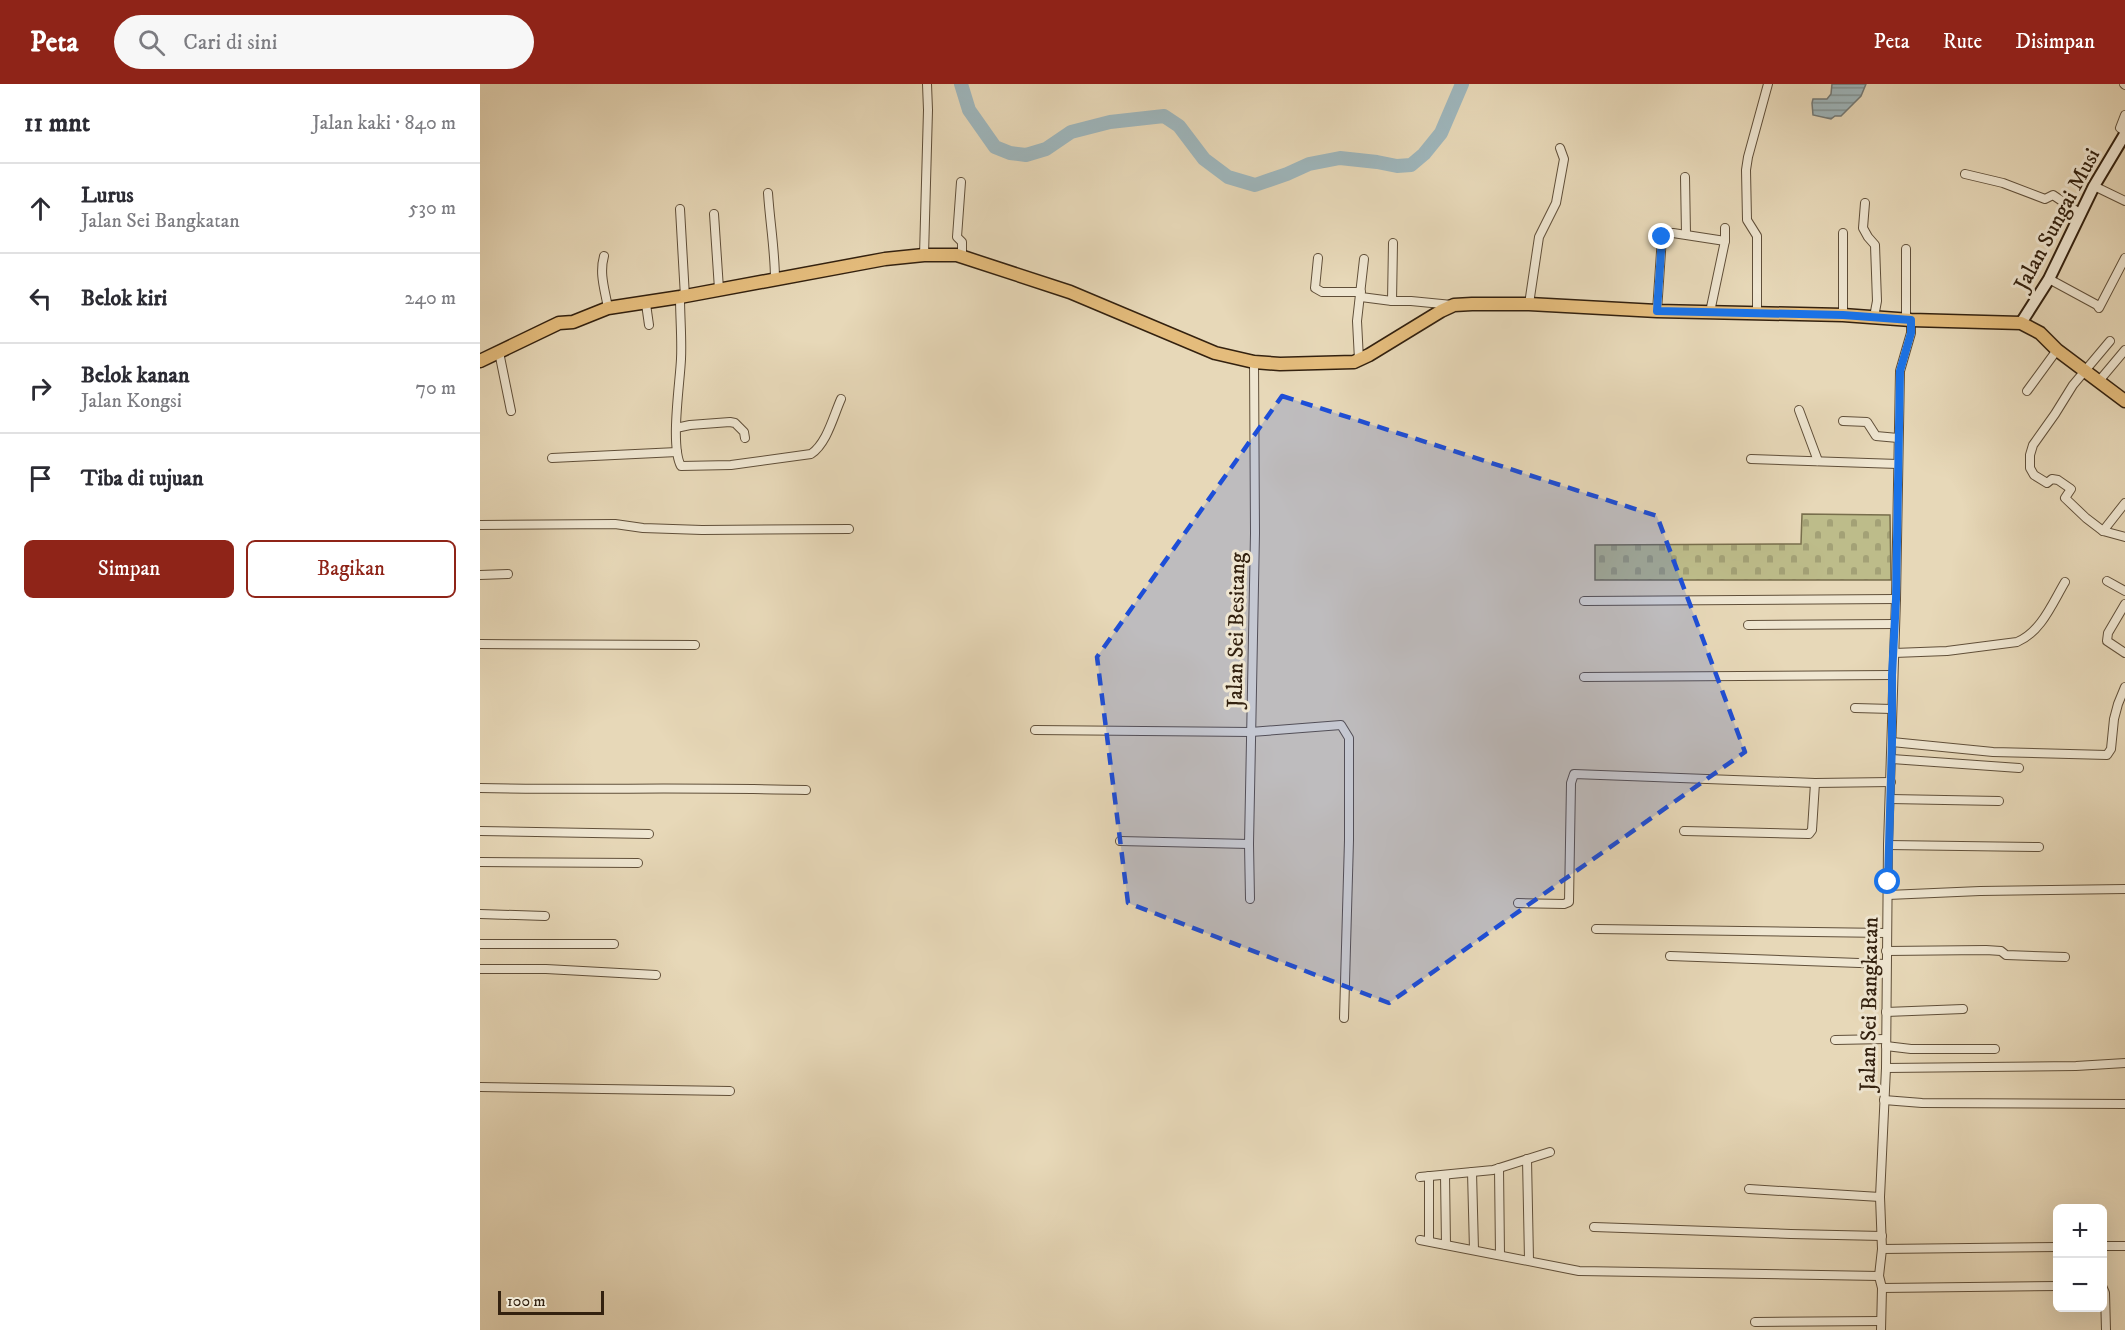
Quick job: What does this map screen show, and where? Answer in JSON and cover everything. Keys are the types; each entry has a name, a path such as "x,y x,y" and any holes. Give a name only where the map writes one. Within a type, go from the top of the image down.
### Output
{"main road":[{"name":"Jalan Sungai Musi","path":"2021,322 2049,279 2094,186 2125,133"},
{"path":"480,361 559,323 573,322 609,308 646,304 865,263 924,255 962,256 1070,292 1215,353 1254,362 1296,364 1359,360 1454,306 1529,304 1657,311 2021,322 2040,333 2057,350 2125,401"}],"street":[{"path":"924,255 927,84"},
{"path":"1757,313 1757,236 1747,223 1746,170 1768,84"},
{"path":"2125,115 2120,128 2125,133"},
{"path":"1529,304 1539,237 1556,203 1564,159 1560,148"},
{"path":"1965,174 2003,183 2045,199 2053,195 2081,213"},
{"path":"1685,177 1686,234"},
{"path":"961,182 957,237 962,242 962,256"},
{"path":"2094,186 2125,201"},
{"path":"768,193 776,280"},
{"path":"1865,204 1863,228 1875,244 1877,301 1874,317"},
{"path":"680,209 681,356 676,428 679,464 686,467 742,464 811,454 818,449 823,440 841,399"},
{"path":"714,214 719,290"},
{"path":"1710,312 1725,241 1725,228"},
{"path":"1657,311 1662,237 1666,233 1686,234 1725,241"},
{"path":"1843,233 1843,315"},
{"path":"1392,302 1393,243"},
{"name":"Jalan Sei Bangkatan","path":"1881,1326 1880,1197 1886,1068 1888,845 1892,759 1900,371 1911,333 1908,320 1906,249"},
{"path":"604,256 602,278 609,308"},
{"path":"1318,258 1315,288 1322,292 1361,294 1392,302 1411,301 1454,306"},
{"path":"2049,279 2097,305 2098,308 2125,258"},
{"path":"1359,360 1357,321 1364,259"},
{"path":"646,304 649,325"},
{"path":"2110,341 2085,370 2033,445 2030,468 2039,479 2047,483 2052,478 2071,489 2065,498 2103,531 2125,537"},
{"path":"2027,391 2057,350"},
{"path":"2099,381 2125,350"},
{"path":"500,351 511,411"},
{"name":"Jalan Sei Besitang","path":"1250,899 1255,533 1254,362"},
{"path":"1799,410 1818,461"},
{"path":"1843,421 1867,422 1876,436 1898,438"},
{"path":"676,428 730,422 735,423 744,432 744,438"},
{"path":"552,459 677,452"},
{"path":"1751,459 1898,464"},
{"path":"2103,531 2125,503"},
{"path":"480,525 615,524 625,527 702,530 849,530"},
{"path":"480,575 507,574"},
{"path":"2107,581 2125,591"},
{"path":"1894,653 1947,651 2025,639 2037,628 2065,582"},
{"path":"1584,601 1896,599"},
{"path":"2125,604 2108,633 2107,641 2125,653"},
{"path":"1748,625 1895,624"},
{"path":"480,644 694,645"},
{"path":"1584,677 1892,675"},
{"path":"1892,742 1993,752 2107,755 2111,749 2118,704 2125,687"},
{"path":"1855,708 1892,709"},
{"path":"1035,730 1251,732 1339,724 1349,738 1349,840 1344,1018"},
{"path":"1892,759 2019,768"},
{"path":"1518,903 1564,904 1569,902 1571,783 1574,774 1815,783 1891,782"},
{"path":"1684,831 1809,834 1812,830 1815,783"},
{"path":"480,788 806,790"},
{"path":"1890,799 1999,801"},
{"path":"480,831 649,834"},
{"path":"1120,841 1249,844"},
{"path":"1888,845 2038,847"},
{"path":"480,862 638,863"},
{"path":"1888,895 1980,891 2125,890"},
{"path":"480,914 545,916"},
{"path":"1596,929 1887,933"},
{"path":"480,944 614,944"},
{"path":"1887,951 1986,950 2001,951 2006,955 2065,957"},
{"path":"1670,956 1886,964"},
{"path":"480,969 546,969 656,975"},
{"path":"1886,1012 1963,1009"},
{"path":"1835,1040 1886,1043 1911,1049 1995,1049"},
{"path":"1886,1068 2076,1066 2125,1063"},
{"path":"480,1087 730,1091"},
{"path":"1884,1100 2125,1104"},
{"path":"1420,1177 1499,1168 1550,1152"},
{"path":"1527,1160 1528,1260"},
{"path":"1499,1168 1500,1255"},
{"path":"1472,1172 1474,1250"},
{"path":"1445,1175 1446,1245"},
{"path":"1429,1176 1429,1241"},
{"path":"1749,1189 1880,1197"},
{"path":"1594,1227 1882,1236"},
{"path":"1420,1240 1579,1271 1879,1276"},
{"path":"2107,1246 2125,1246"},
{"path":"1882,1249 2053,1247"},
{"path":"1882,1288 2053,1286"},
{"path":"2106,1312 2106,1330"},
{"path":"1755,1322 1881,1326"}],"highlighted area":[{"path":"1282,396 1657,516 1745,752 1389,1003 1128,903 1097,657"}],"green space":[{"path":"1802,514 1890,515 1891,580 1595,580 1595,545 1801,544"}],"water":[{"path":"1832,84 1866,84 1861,96 1841,116 1831,119 1813,115 1813,99 1827,99 1831,94"}],"waterway":[{"path":"961,84 969,110 995,147 1010,153 1026,155 1046,149 1071,132 1110,122 1164,116 1179,126 1204,159 1228,177 1255,185 1309,164 1340,158 1397,166 1411,165 1424,154 1441,133 1462,84"}],"route":[{"path":"1662,237 1657,311 1843,315 1911,320 1911,333 1900,371 1888,882"}]}
